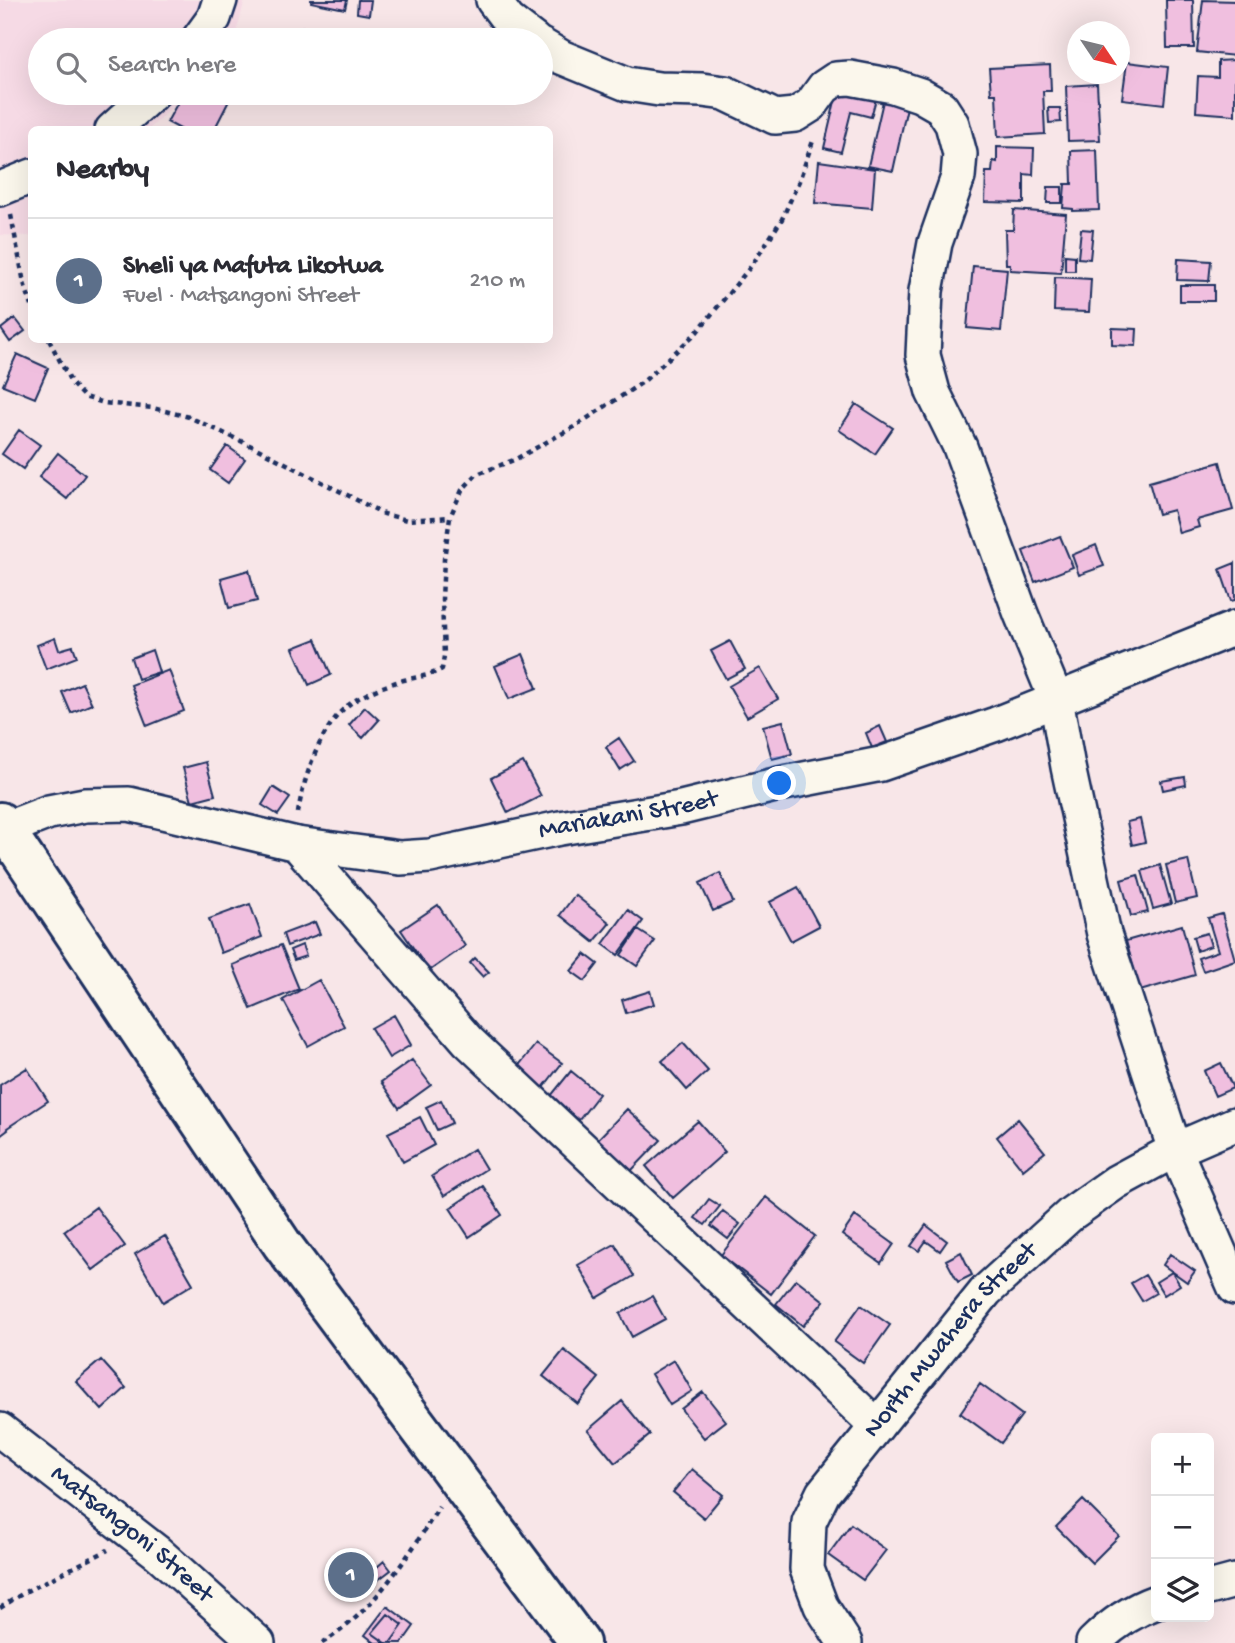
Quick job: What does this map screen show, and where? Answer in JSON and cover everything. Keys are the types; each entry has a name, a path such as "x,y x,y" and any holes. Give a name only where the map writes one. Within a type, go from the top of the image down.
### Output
{"highway":[{"path":"3,826 282,1244 580,1643"}],"street":[{"path":"207,28 214,18 220,0"},
{"path":"493,0 508,20 518,28"},
{"path":"553,52 626,84 725,93 751,108 775,117 794,115 811,105 824,87 836,79 850,78 893,86 920,95 941,107 952,124 960,154 958,177 936,243 926,291 923,355 933,392 960,447 1021,614 1056,699 1104,934 1175,1150 1235,1288"},
{"path":"116,126 139,105"},
{"name":"Mariakani Street","path":"3,826 49,812 85,805 129,804 297,844 400,858 452,852 560,828 681,808 779,784 881,764 996,724 1235,628"},
{"path":"297,844 468,1041 877,1426"},
{"name":"North Mwahera Street","path":"845,1643 821,1606 807,1569 809,1522 823,1493 986,1291 1072,1213 1116,1182 1175,1150 1235,1124"},
{"name":"Matsangoni Street","path":"0,1430 137,1536 258,1643"},
{"path":"1214,1587 1235,1581"},
{"path":"1093,1643 1108,1628 1135,1610 1151,1604"}],"path":[{"path":"297,844 300,801 309,767 324,737 345,707 363,696 401,681 442,669 444,559 450,517 462,490 477,474 514,460 574,427 643,382 697,332 751,265 782,219 799,181 814,136"},
{"path":"14,184 11,224 28,294"},
{"path":"52,343 72,384 84,397 104,403 153,408 189,417 246,442 384,514 407,520 450,517"},
{"path":"322,1643 352,1621 375,1595 414,1546 457,1478"},
{"path":"0,1608 24,1592 137,1536"}],"shaded area":[{"path":"0,0 245,0 237,28 28,28 28,105 174,105 152,126 28,126 28,236 0,235"}],"building":[{"path":"311,0 347,0 345,9"},
{"path":"358,0 371,0 369,15 357,13"},
{"path":"1166,0 1193,0 1194,48 1167,48"},
{"path":"1203,0 1235,1 1235,56 1197,52"},
{"path":"1235,60 1235,115 1196,112 1198,76 1218,77 1218,61"},
{"path":"1130,62 1168,67 1164,104 1122,99 1124,84 1130,84"},
{"path":"1050,65 1051,91 1043,91 1045,134 998,137 996,94 991,94 989,68"},
{"path":"1097,84 1100,140 1068,141 1066,86"},
{"path":"838,88 876,99 871,117 851,112 841,152 824,148"},
{"path":"883,101 907,107 893,171 868,166"},
{"path":"176,105 227,105 216,126 174,126 167,122"},
{"path":"1048,108 1060,108 1061,122 1049,123"},
{"path":"997,147 1034,148 1033,175 1024,174 1024,203 985,202 986,172 992,172 993,161 997,162"},
{"path":"1097,150 1099,210 1073,211 1063,208 1065,184 1072,184 1071,151"},
{"path":"819,161 875,169 872,208 815,203"},
{"path":"1048,187 1062,187 1062,203 1047,203"},
{"path":"1014,210 1066,214 1061,273 1010,270 1010,264 1006,264 1005,230 1013,230"},
{"path":"1081,229 1093,230 1090,259 1078,258"},
{"path":"1065,255 1075,256 1075,271 1065,271"},
{"path":"1178,259 1211,261 1209,281 1177,280"},
{"path":"973,266 1007,269 1001,331 967,328"},
{"path":"1055,277 1091,279 1089,312 1054,311"},
{"path":"1180,285 1214,285 1214,301 1180,301"},
{"path":"15,318 25,331 10,342 1,329"},
{"path":"1112,328 1137,329 1136,346 1112,345"},
{"path":"17,354 48,368 35,398 3,385"},
{"path":"856,404 893,428 875,454 839,430"},
{"path":"19,430 40,445 23,469 2,454"},
{"path":"227,446 245,459 228,483 210,470"},
{"path":"58,453 85,475 67,499 39,477"},
{"path":"1220,462 1233,510 1197,520 1199,527 1179,533 1173,510 1158,514 1149,482"},
{"path":"1060,536 1073,567 1035,582 1023,551"},
{"path":"1096,545 1104,566 1079,575 1072,555"},
{"path":"1235,563 1235,600 1231,601 1220,569"},
{"path":"249,570 257,601 229,608 221,578"},
{"path":"55,638 59,650 73,646 77,657 46,669 37,645"},
{"path":"316,639 331,675 309,685 293,648"},
{"path":"730,641 745,669 726,679 711,651"},
{"path":"152,650 159,672 138,679 131,658"},
{"path":"523,654 537,688 509,699 495,666"},
{"path":"760,668 778,699 747,717 729,686"},
{"path":"169,670 184,711 147,726 131,685"},
{"path":"82,683 92,704 71,713 62,692"},
{"path":"365,707 379,720 363,738 349,725"},
{"path":"783,721 792,754 772,759 763,726"},
{"path":"880,726 887,742 872,748 866,733"},
{"path":"619,738 634,761 620,770 606,747"},
{"path":"206,762 215,795 192,801 183,768"},
{"path":"523,762 541,796 508,813 491,778"},
{"path":"1185,777 1186,785 1163,790 1161,781"},
{"path":"273,787 290,798 278,815 262,805"},
{"path":"1140,819 1145,842 1132,845 1127,822"},
{"path":"1188,860 1197,898 1175,903 1166,865"},
{"path":"1160,865 1171,904 1153,909 1142,871"},
{"path":"720,873 733,902 713,911 700,883"},
{"path":"1138,875 1148,912 1131,916 1121,880"},
{"path":"798,887 819,926 791,941 770,902"},
{"path":"575,895 610,923 594,942 560,915"},
{"path":"250,904 262,937 221,953 209,919"},
{"path":"438,905 465,946 429,971 401,930"},
{"path":"628,910 643,921 618,955 603,944"},
{"path":"1222,914 1235,960 1203,971 1198,958 1218,951 1208,918"},
{"path":"315,922 320,934 287,946 283,934"},
{"path":"1182,925 1195,975 1140,991 1126,941"},
{"path":"638,930 655,941 637,966 621,955"},
{"path":"1207,933 1211,946 1197,951 1193,937"},
{"path":"281,945 299,989 251,1009 233,965"},
{"path":"302,945 306,956 294,960 290,950"},
{"path":"585,954 598,964 585,981 571,971"},
{"path":"475,958 489,972 483,977 470,963"},
{"path":"319,980 344,1026 308,1046 283,1000"},
{"path":"650,991 654,1004 626,1013 622,1000"},
{"path":"394,1015 411,1045 389,1058 371,1028"},
{"path":"683,1043 708,1071 687,1090 662,1061"},
{"path":"536,1044 562,1063 542,1089 516,1069"},
{"path":"412,1060 431,1085 399,1108 381,1082"},
{"path":"1221,1063 1233,1088 1215,1096 1204,1071"},
{"path":"27,1068 48,1101 7,1128 0,1136 0,1085"},
{"path":"571,1071 599,1094 579,1120 550,1097"},
{"path":"441,1100 452,1123 437,1130 426,1107"},
{"path":"627,1109 661,1140 629,1173 596,1141"},
{"path":"420,1117 434,1145 403,1162 388,1133"},
{"path":"1018,1119 1045,1152 1023,1170 997,1137"},
{"path":"698,1121 725,1152 673,1198 646,1166"},
{"path":"474,1149 486,1169 444,1196 432,1176"},
{"path":"483,1186 502,1215 469,1237 450,1208"},
{"path":"766,1197 815,1236 771,1294 721,1255"},
{"path":"709,1199 720,1206 705,1225 695,1218"},
{"path":"96,1207 125,1246 93,1270 64,1231"},
{"path":"723,1211 740,1224 728,1239 711,1226"},
{"path":"855,1216 894,1244 881,1263 842,1235"},
{"path":"926,1225 947,1241 940,1251 926,1241 919,1251 911,1246"},
{"path":"165,1236 193,1284 163,1302 135,1254"},
{"path":"615,1244 634,1276 597,1298 578,1265"},
{"path":"961,1252 972,1275 958,1282 946,1260"},
{"path":"1170,1254 1195,1271 1187,1282 1163,1265"},
{"path":"1172,1272 1180,1285 1164,1295 1156,1282"},
{"path":"1145,1275 1156,1293 1142,1301 1131,1283"},
{"path":"796,1279 824,1301 803,1326 776,1304"},
{"path":"652,1296 665,1319 632,1337 620,1314"},
{"path":"861,1305 890,1325 863,1363 834,1342"},
{"path":"564,1350 599,1378 578,1404 543,1376"},
{"path":"101,1360 126,1388 102,1410 76,1381"},
{"path":"674,1360 692,1391 670,1405 651,1374"},
{"path":"980,1384 1022,1415 1001,1443 960,1413"},
{"path":"703,1392 726,1421 704,1438 681,1409"},
{"path":"622,1401 650,1435 615,1463 588,1430"},
{"path":"692,1469 723,1495 704,1518 673,1492"},
{"path":"1083,1500 1119,1536 1092,1563 1056,1527"},
{"path":"851,1524 886,1550 863,1580 828,1555"},
{"path":"384,1561 391,1570 378,1580 371,1572"},
{"path":"387,1606 414,1626 402,1643 375,1643 365,1635"},
{"path":"388,1614 403,1625 390,1643 386,1643 372,1633"}],"place":[{"name":"Sheli ya Mafuta Likotwa","path":"351,1575"}]}
